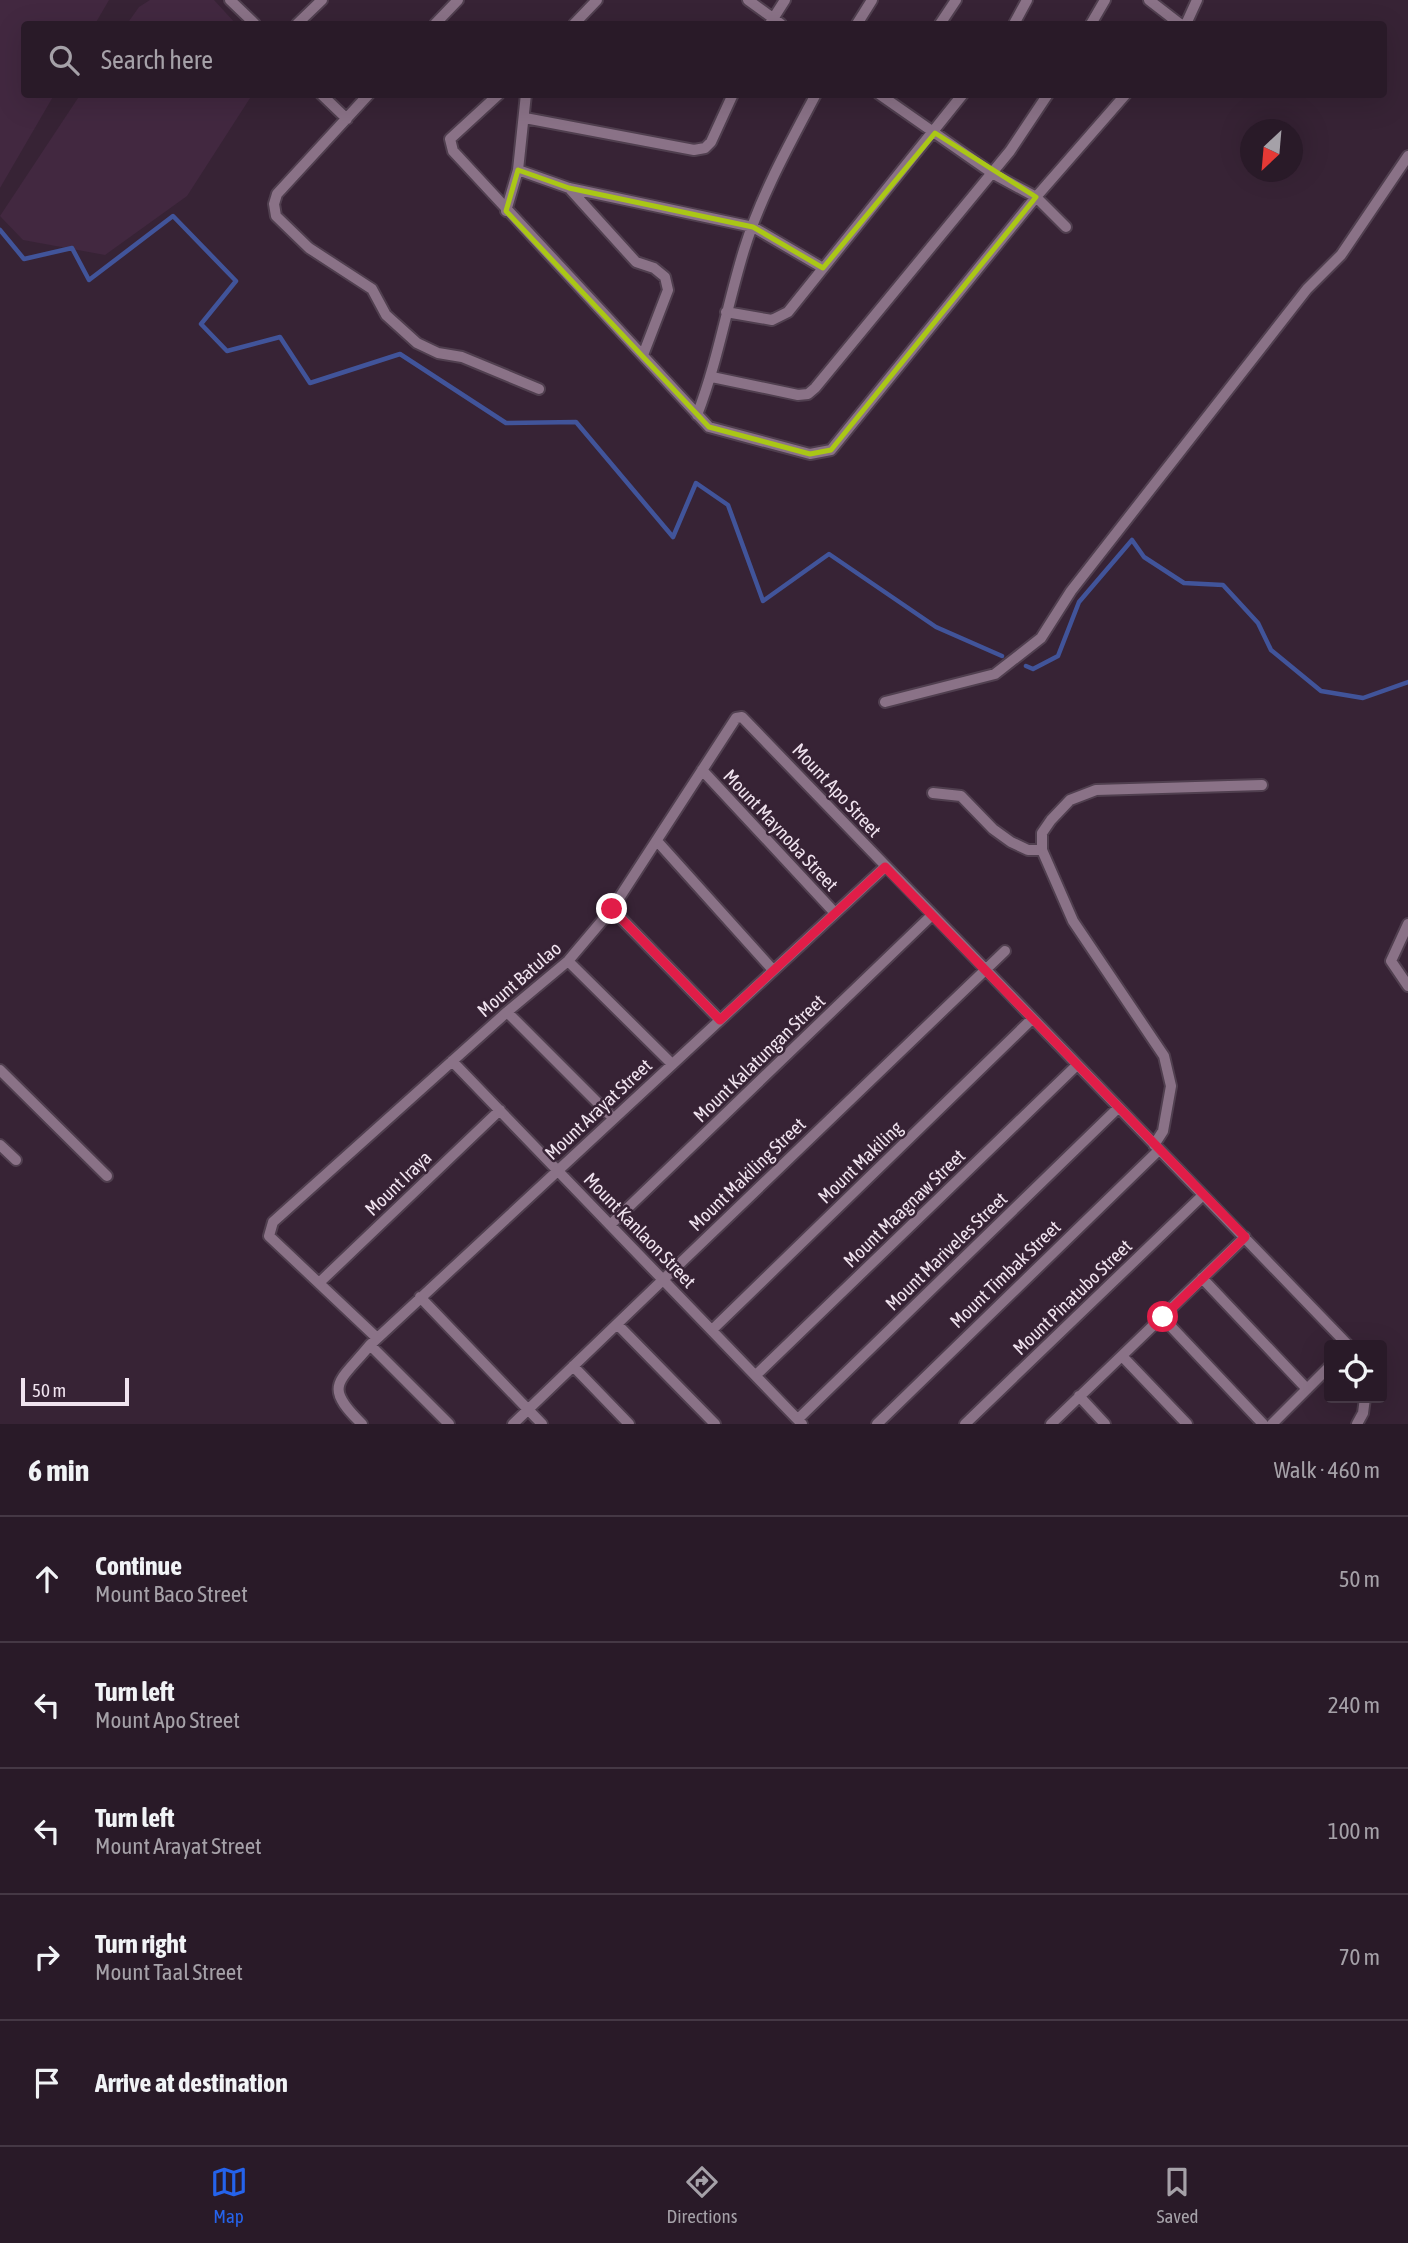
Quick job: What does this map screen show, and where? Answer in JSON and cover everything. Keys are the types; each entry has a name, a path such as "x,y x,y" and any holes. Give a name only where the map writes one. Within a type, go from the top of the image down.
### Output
{"street":[{"path":"230,0 252,21"},
{"path":"300,21 322,0"},
{"path":"438,21 458,0"},
{"path":"578,21 597,0"},
{"path":"748,0 774,21"},
{"path":"775,21 785,0"},
{"path":"859,21 872,0"},
{"path":"942,21 956,0"},
{"path":"1016,21 1027,0"},
{"path":"1093,21 1105,0"},
{"path":"1149,0 1179,21"},
{"path":"1185,21 1197,0"},
{"path":"325,98 347,119"},
{"path":"365,98 277,194 274,204 276,216 309,248 372,289 386,315 417,343 438,353 462,357 539,389"},
{"path":"495,98 450,139 453,151 506,211 709,427 810,454 831,450 1036,197 1123,98"},
{"path":"506,211 518,170 526,98"},
{"path":"525,118 694,150 705,148 711,142 731,98"},
{"path":"698,415 712,377 726,312 753,227 774,174 814,98"},
{"path":"887,98 992,173 1036,197 1066,227"},
{"path":"726,312 772,320 781,317 935,133 961,98"},
{"path":"712,377 798,395 808,394 992,173 1045,98"},
{"path":"885,702 995,674 1041,638 1071,591 1307,289 1341,255 1408,156"},
{"path":"518,170 569,188 753,227 824,268"},
{"path":"569,188 636,262 654,268 665,277 668,290 643,355"},
{"name":"Mount Batulao","path":"320,1282 269,1236 273,1222 507,1012 568,961 612,909 736,718"},
{"name":"Mount Apo Street","path":"736,718 746,719 931,916 1343,1340"},
{"name":"Mount Maynoba Street","path":"702,770 835,913"},
{"path":"1156,1147 1167,1117 1171,1086 1164,1056 1073,921 1042,850 1042,833 1070,800 1096,790 1262,785"},
{"path":"933,793 961,796 993,829 1011,842 1028,850 1042,850"},
{"path":"657,841 773,970"},
{"name":"Mount Arayat Street","path":"362,1424 340,1402 337,1392 341,1381 373,1341 885,867"},
{"path":"612,909 720,1020"},
{"name":"Mount Kalatungan Street","path":"610,1225 931,916"},
{"path":"1408,924 1391,961 1408,986"},
{"name":"Mount Makiling Street","path":"513,1424 1005,951"},
{"path":"568,961 672,1064"},
{"path":"507,1012 613,1118"},
{"name":"Mount Makiling","path":"712,1330 1032,1019"},
{"name":"Mount Kanlaon Street","path":"452,1061 800,1422"},
{"name":"Mount Maagnaw Street","path":"755,1376 1076,1066"},
{"path":"0,1070 107,1176"},
{"name":"Mount Mariveles Street","path":"800,1422 1118,1108"},
{"name":"Mount Iraya","path":"320,1282 500,1110"},
{"path":"0,1145 16,1160"},
{"name":"Mount Timbak Street","path":"877,1424 1156,1147"},
{"name":"Mount Pinatubo Street","path":"965,1424 1203,1195"},
{"path":"1051,1424 1245,1237"},
{"path":"1202,1278 1307,1389"},
{"path":"320,1282 449,1424"},
{"path":"420,1297 542,1424"},
{"path":"1163,1317 1263,1424"},
{"path":"617,1324 715,1424"},
{"path":"1122,1356 1187,1424"},
{"path":"573,1366 629,1424"},
{"path":"1272,1424 1324,1372"},
{"path":"1079,1396 1105,1424"},
{"path":"1357,1424 1363,1413 1364,1403"}],"highlighted area":[{"path":"935,133 1036,197 831,450 810,454 709,427 506,211 518,170 569,188 753,227 823,268"}],"shaded area":[{"path":"0,0 109,0 97,21 21,21 21,98 52,98 0,188"},
{"path":"150,0 214,0 233,21 129,21 139,7"},
{"path":"78,98 250,98 187,196 105,255 23,240 0,216"}],"waterway":[{"path":"0,230 24,259 72,248 89,280 173,216 236,281 201,324 227,351 280,337 310,383 400,354 506,423 576,422 673,537 696,483 728,505 763,601 829,554 936,627 1002,656"},
{"path":"1026,666 1033,669 1058,656 1079,602 1132,540 1144,557 1184,583 1223,585 1258,623 1271,650 1321,691 1363,698 1408,682"}],"route":[{"path":"612,909 720,1020 885,867 1245,1237 1163,1317"}]}
